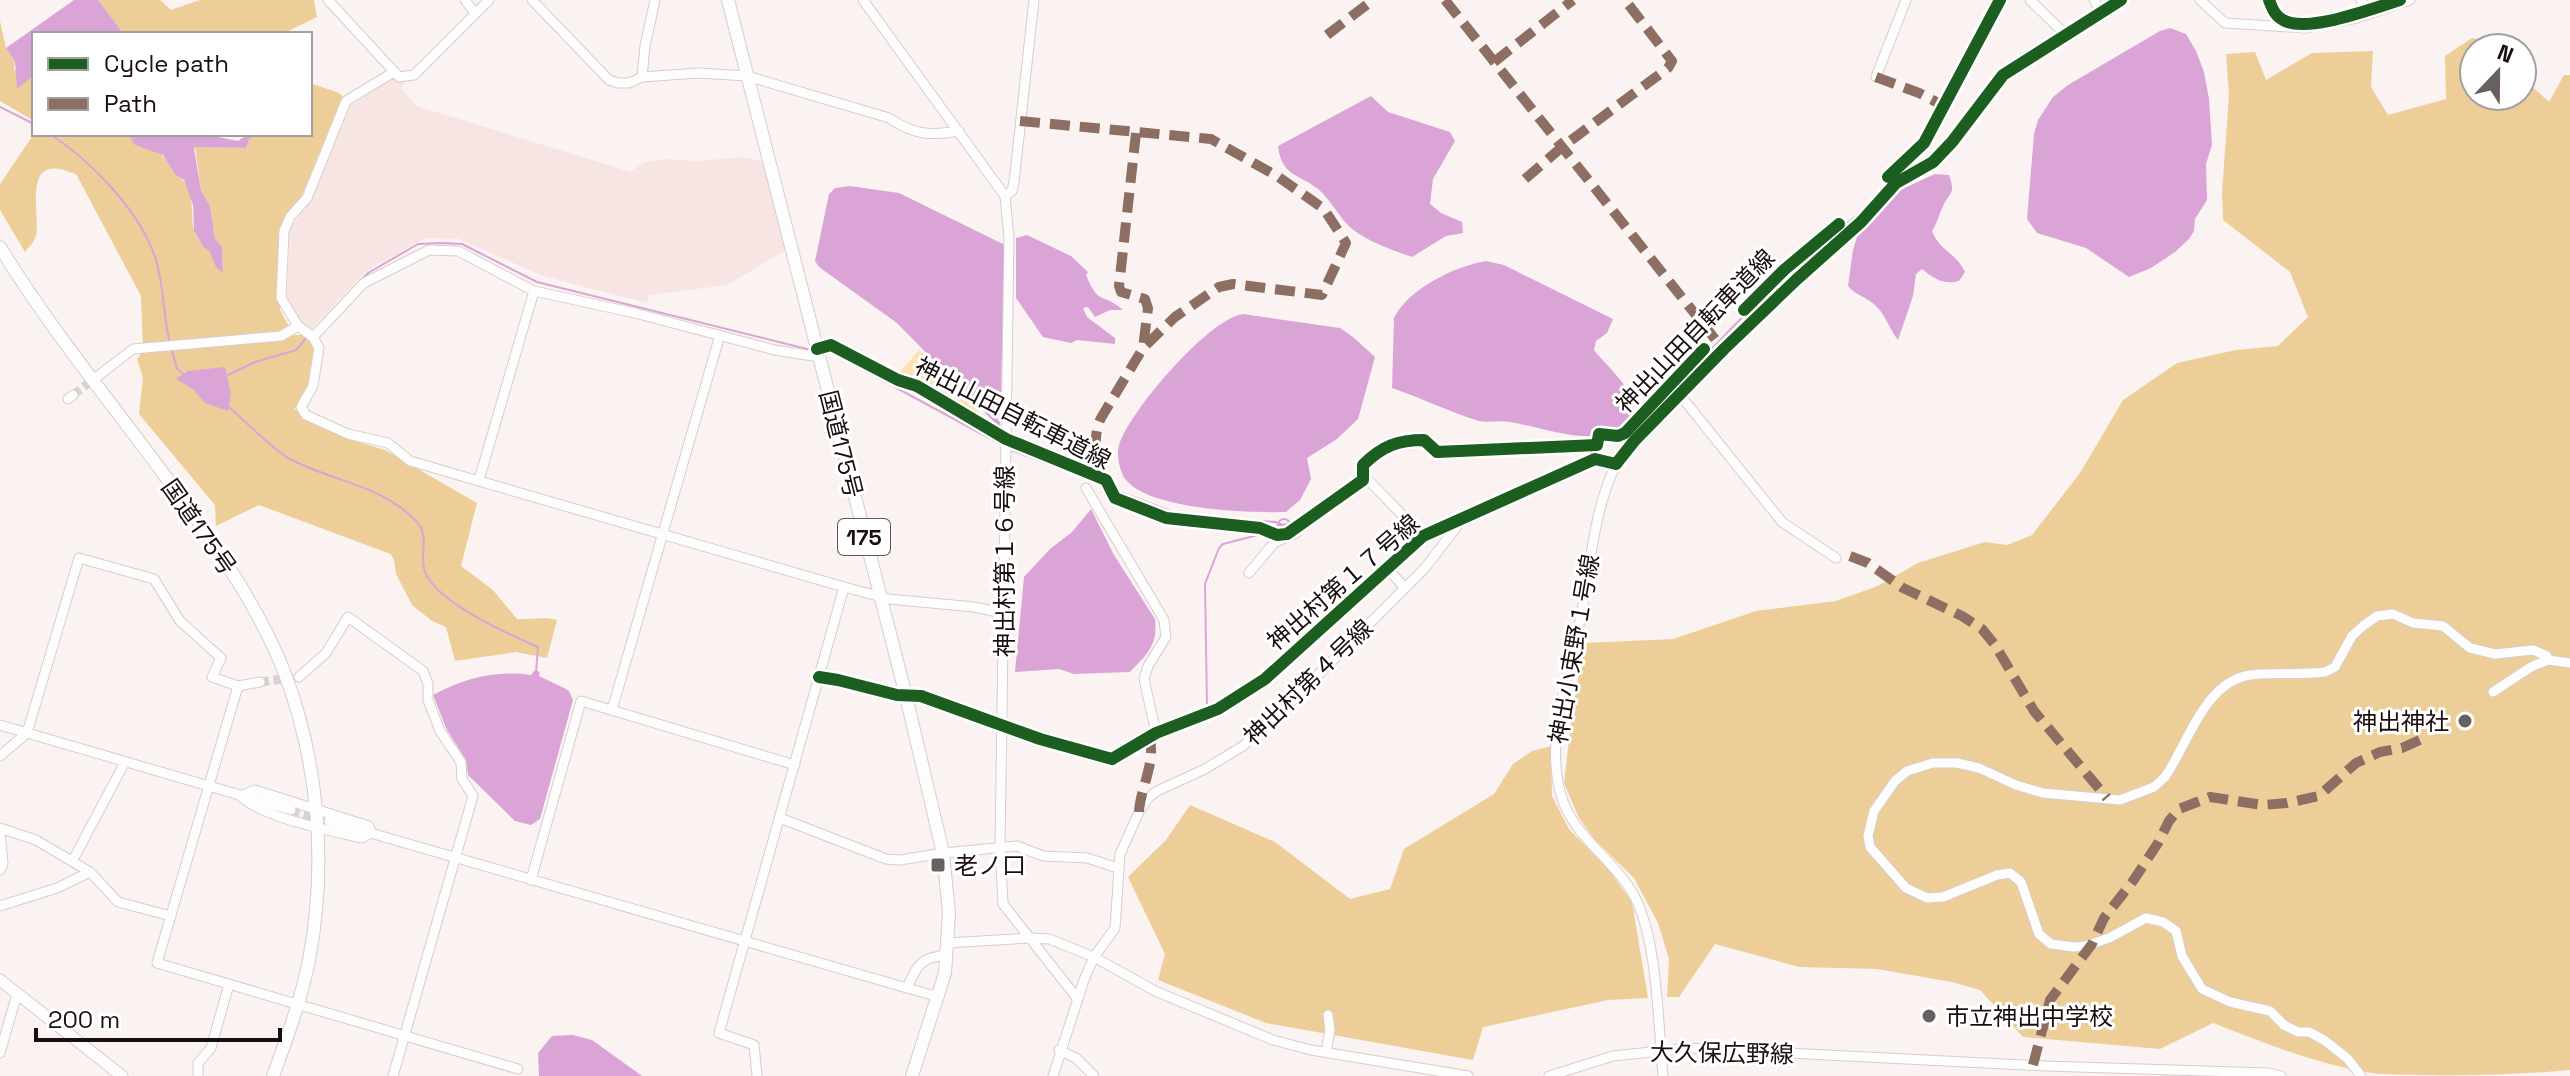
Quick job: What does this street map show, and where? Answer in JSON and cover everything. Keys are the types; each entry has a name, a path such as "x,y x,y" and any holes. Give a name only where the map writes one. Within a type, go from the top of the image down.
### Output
{"highway":[{"name":"国道175号","path":"728,0 906,696 943,853 948,884 948,949 939,997 912,1076"},
{"name":"国道175号","path":"0,247 57,334 194,515 228,566 262,625 284,672 298,713 316,809 323,824 316,921 298,1005 273,1076"}],"main road":[{"path":"0,980 122,1076"}],"street":[{"path":"328,0 399,77 414,75 489,0"},
{"path":"465,0 475,13"},
{"path":"532,0 609,80 629,83 642,77 698,73 747,76 889,118 907,130 940,134 959,131"},
{"path":"642,77 655,0"},
{"name":"神出村第１６号線","path":"863,0 1005,196 1009,238 1000,846 1003,904 1077,998"},
{"path":"1005,196 1012,191 1014,182 1034,0"},
{"path":"1876,77 1906,0"},
{"path":"2030,0 2065,34"},
{"path":"2094,0 2101,12"},
{"path":"1616,464 1635,440 1762,311 1861,222 1896,183 1933,162 2003,75 2121,0"},
{"path":"2200,0 2225,23 2306,28 2368,14 2410,0"},
{"path":"2361,0 2368,14"},
{"path":"394,72 346,101 307,198 290,217 284,231 281,298 298,326 313,337 319,348 313,386 301,407 306,415 348,434 388,443 410,461 844,587 889,599 993,611 1004,607"},
{"path":"313,337 364,283 429,250 458,251 534,291 635,313 775,350 819,357"},
{"path":"479,480 534,291"},
{"path":"98,376 133,349 281,336 298,326"},
{"path":"612,710 720,335"},
{"path":"1669,387 1680,395 1782,522 1836,558"},
{"name":"神出村第１７号線","path":"819,677 906,696 921,696 1040,739 1112,759 1156,733 1218,709 1265,679 1423,536 1595,459 1616,464"},
{"name":"神出小束野１号線","path":"1616,464 1599,509 1558,725 1556,774 1567,812 1630,889 1642,911 1650,947 1663,1076"},
{"path":"1363,480 1369,481 1423,536"},
{"path":"1086,488 1164,620 1166,637 1148,666 1144,679 1156,733"},
{"name":"神出村第４号線","path":"1053,1076 1059,1050 1094,957 1115,928 1120,854 1148,798 1243,746 1292,702 1425,568 1465,516"},
{"path":"1249,573 1274,543 1296,533"},
{"path":"0,756 27,733 79,558 154,579 180,621 221,658 212,677 238,686 260,682"},
{"name":"神出村第１７号線","path":"1387,568 1405,588"},
{"path":"757,1076 754,1045 719,1033 844,587"},
{"path":"2361,1076 2348,1059 2324,1040 2284,1025 2270,1011 2230,1002 2202,989 2182,956 2176,931 2163,922 2146,918 2109,938 2086,946 2051,944 2039,934 2021,882 2010,873 1997,875 1943,897 1927,898 1906,888 1870,847 1868,836 1874,811 1889,787 1907,771 1933,763 1957,763 1979,768 2043,793 2120,800 2154,787 2165,777 2211,698 2236,679 2249,675 2325,672 2335,667 2352,636 2377,616 2393,614 2413,623 2443,626 2470,648 2495,654 2533,650 2547,656 2548,660"},
{"path":"299,677 326,653 348,617 423,671 428,684 428,700 440,731 461,762 462,779 473,796 393,1076"},
{"path":"2493,692 2531,667 2548,660 2570,663"},
{"path":"238,686 157,963 518,1069"},
{"path":"531,880 581,701 795,765"},
{"path":"0,725 291,810"},
{"path":"73,860 125,762"},
{"path":"240,796 255,790 369,826 371,833"},
{"path":"240,796 250,805 323,824 362,838 371,833 939,997"},
{"path":"780,818 886,859 1017,846 1043,856 1087,858 1118,868"},
{"path":"0,870 3,864 0,829 36,840 73,860 90,872 118,902 171,916"},
{"path":"0,906 57,888 90,872"},
{"path":"907,988 916,966 948,949 1030,938 1049,939 1094,957 1155,991 1273,1040 1468,1076"},
{"path":"198,1076 198,1063 211,1048 229,984"},
{"path":"0,1053 17,994"},
{"path":"1326,1052 1330,1030 1328,1015"},
{"name":"大久保広野線","path":"1549,1076 1613,1056 1688,1048 2281,1076"},
{"path":"1059,1050 1076,1058 1094,1076"},
{"path":"2030,1076 2033,1065"}],"shaded area":[{"path":"74,0 98,0 122,32 32,32 32,77 17,89 15,61 6,48"},
{"path":"98,0 160,0 171,10 200,0 314,0 317,17 286,32 122,32"},
{"path":"0,21 6,48 15,61 14,70 32,74 32,120 0,101"},
{"path":"2170,28 2186,34 2204,72 2212,145 2206,164 2207,200 2195,219 2194,231 2189,239 2151,268 2129,277 2086,248 2037,233 2027,219 2034,134 2038,120 2053,97 2068,85"},
{"path":"2458,47 2458,112 2538,112 2538,92 2549,102 2564,75 2570,75 2570,1070 2474,1075 2379,1074 2315,1060 2213,1023 2160,1049 2023,1037 1980,990 1877,969 1799,967 1715,944 1679,997 1667,997 1669,959 1658,923 1634,878 1595,840 1579,818 1564,783 1584,643 1673,639 1756,611 1836,601 1878,586 1918,563 1985,542 2007,545 2032,535 2080,473 2123,400 2177,363 2236,350 2278,346 2308,317 2290,272 2223,220 2229,95 2226,54 2255,52 2266,80 2312,53 2373,51 2371,87 2388,115 2446,99 2445,56"},
{"path":"393,78 405,83 401,88 416,106 631,172 643,163 666,159 698,161 743,157 764,162 786,250 727,285 649,295 647,303 543,276 459,239 425,238 365,272 310,330 287,298 290,228 311,201 349,107"},
{"path":"312,84 343,97 302,195 285,216 279,263 280,310 294,335 305,335 314,347 307,389 294,409 349,439 385,450 477,503 461,566 493,590 517,619 557,620 547,658 516,652 455,661 446,627 432,621 412,605 396,574 391,554 259,505 216,526 215,505 139,414 143,378 137,359 143,351 141,296 76,174 60,169 43,172 37,188 36,235 25,252 0,210 0,184 33,136 129,136 139,146 160,153 187,186 195,233 223,273 222,246 215,239 210,206 201,190 195,147 246,148 248,139 255,136 312,136"},
{"path":"1371,96 1388,112 1450,132 1455,141 1433,179 1430,204 1441,213 1462,222 1463,233 1446,236 1412,257 1356,232 1318,189 1287,169 1280,156 1278,146"},
{"path":"129,136 214,136 238,141 245,136 255,136 249,139 246,148 194,149 201,190 210,206 215,239 222,246 223,273 194,231 193,205 184,180 175,174 163,155 135,145"},
{"path":"1935,174 1949,175 1952,190 1932,231 1965,272 1959,281 1954,282 1939,280 1922,269 1916,274 1913,296 1898,340 1879,309 1848,286 1853,250 1857,237 1900,190"},
{"path":"850,186 899,193 1005,245 1000,428 897,323 815,261 829,194 835,188"},
{"path":"1027,235 1071,256 1088,272 1086,275 1094,291 1123,310 1110,310 1095,317 1088,307 1083,308 1087,317 1115,338 1115,344 1077,340 1071,343 1043,337 1016,298 1016,238"},
{"path":"1486,261 1504,265 1613,319 1607,333 1596,341 1594,350 1630,394 1634,420 1621,430 1606,435 1574,435 1510,422 1479,421 1392,388 1394,318 1401,307 1434,280"},
{"path":"1243,314 1340,328 1375,357 1358,419 1337,439 1307,458 1311,479 1300,500 1286,512 1202,508 1156,498 1139,490 1126,480 1119,463 1118,449 1126,430 1154,390 1191,349 1210,332"},
{"path":"919,350 993,427 993,437 891,382"},
{"path":"225,367 231,394 228,411 205,403 193,389 176,379 188,371"},
{"path":"1091,509 1114,555 1155,619 1153,643 1130,672 1074,674 1059,669 1015,672 1024,577 1050,549 1072,532"},
{"path":"535,670 540,672 539,676 569,691 573,700 540,819 531,825 515,821 468,775 466,760 447,730 433,695 481,677 531,675"},
{"path":"1551,746 1552,796 1569,829 1608,869 1632,902 1648,998 1608,1000 1483,1027 1473,1060 1266,1023 1158,980 1165,954 1128,877 1166,840 1190,805 1275,842 1350,899 1390,889 1404,849 1494,794 1513,764 1532,751"},
{"path":"573,1035 592,1040 642,1076 539,1076 538,1053 552,1036"}],"waterway":[{"path":"1675,387 1786,272 1856,216 1930,141 2006,0"},
{"path":"0,107 32,123"},
{"path":"53,136 112,188 148,239 158,267 170,344"},
{"path":"322,321 368,273 418,244 462,244 537,282 811,350"},
{"path":"228,375 255,362 296,350 307,337"},
{"path":"172,350 177,369 185,375"},
{"path":"832,353 1002,445"},
{"path":"1011,450 1181,515 1283,525 1298,521 1389,452 1424,446 1440,448 1623,440 1671,392"},
{"path":"229,407 290,459 372,491 403,509 423,532 423,562 430,580 473,615 538,647 536,672"},
{"path":"1284,519 1290,525 1284,531 1278,525 1284,519"},
{"path":"1207,707 1205,584 1219,548 1282,525"}],"tunnel":[{"path":"73,395 95,378"},
{"path":"260,682 291,678"},
{"path":"291,810 322,819"}],"marked path":[{"path":"1327,35 1373,0"},
{"path":"1445,0 1715,339"},
{"path":"1494,62 1573,0"},
{"path":"1525,179 1562,147 1668,68 1672,61 1625,0"},
{"path":"1876,77 1944,106"},
{"path":"1020,121 1211,139 1277,176 1324,209 1346,243 1322,295 1233,284 1219,287 1175,317 1143,348 1101,418 1092,476"},
{"path":"1136,133 1119,286 1121,292 1145,299 1148,308 1143,348"},
{"path":"1850,556 1868,563 1903,588 1982,629 1995,645 2034,711 2107,798"},
{"path":"1139,812 1150,765 1149,737"},
{"path":"2033,1065 2050,1000 2092,944 2104,918 2133,881 2179,809 2210,797 2263,805 2319,796 2356,763 2424,738"}],"cycle path":[{"path":"1888,177 1924,143 2000,0"},
{"path":"819,677 897,695 921,696 1040,739 1112,759 1156,733 1218,709 1265,679 1423,536 1595,459 1616,464 1635,440 1724,349 1861,222 1896,183 1933,162 2003,75 2121,0"},
{"path":"2269,0 2280,18 2308,24 2400,0"},
{"name":"神出山田自転車道線","path":"1744,310 1784,270 1839,224"},
{"name":"神出山田自転車道線","path":"817,349 831,345 898,380 917,386 1006,439 1106,480 1115,498 1166,518 1260,528 1277,535 1287,534 1363,480 1363,465 1377,453 1398,443 1424,440 1437,452 1597,445 1599,434 1618,436 1625,433 1704,349"}],"place":[{"name":"神出神社","path":"2465,721"},
{"name":"老ノ口","path":"938,865"},
{"name":"市立神出中学校","path":"1929,1016"}]}
